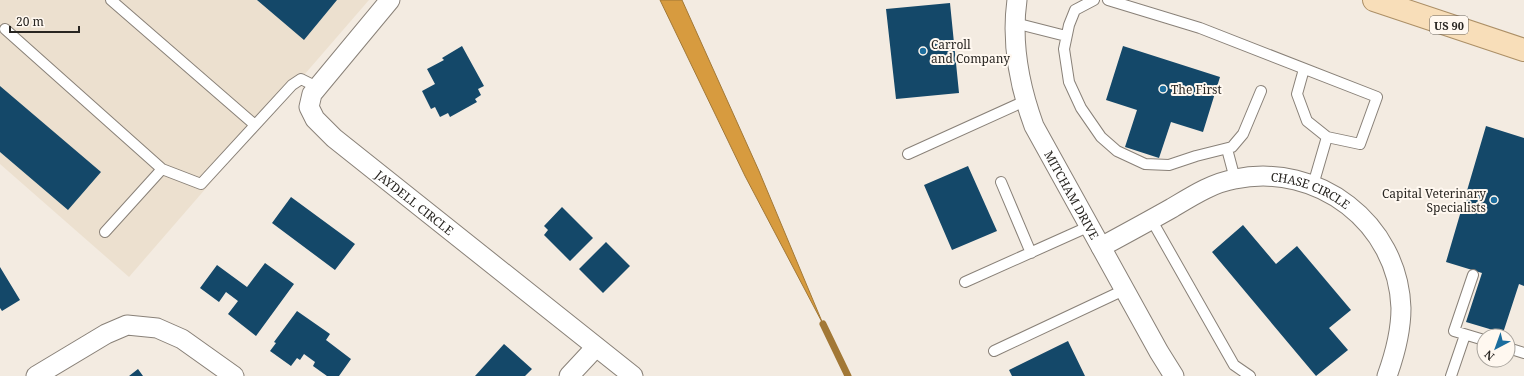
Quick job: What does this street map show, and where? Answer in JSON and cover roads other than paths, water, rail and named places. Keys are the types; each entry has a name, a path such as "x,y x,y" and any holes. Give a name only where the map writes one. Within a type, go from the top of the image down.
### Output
{"main road":[{"name":"US 90","path":"1374,0 1524,50"}],"street":[{"name":"JAYDELL CIRCLE","path":"390,0 312,94 309,107 315,119 334,138 633,376"},
{"name":"MITCHAM DRIVE","path":"1017,0 1015,39 1018,73 1025,102 1034,126 1124,290 1174,376"},
{"name":"CHASE CIRCLE","path":"1101,247 1207,188 1235,179 1263,176 1277,177 1313,185 1340,198 1357,212 1377,236 1386,250 1396,280 1401,308 1398,337 1387,376"},
{"path":"36,376 106,334 128,325 157,328 182,339 234,376"},
{"path":"569,376 596,347"}],"lane":[{"path":"111,0 255,125"},
{"path":"1094,0 1075,10 1069,25 1064,49 1069,82 1081,108 1101,138 1117,151 1145,164 1170,165 1196,156 1232,147 1243,134 1261,91"},
{"path":"1108,0 1200,28 1377,97 1360,144 1327,137 1307,121 1297,94 1304,69"},
{"path":"1015,23 1066,36"},
{"path":"5,29 162,169 201,184 292,85 301,79 318,87"},
{"path":"908,154 1025,102"},
{"path":"1313,185 1327,137"},
{"path":"1227,149 1235,179"},
{"path":"105,232 162,169"},
{"path":"1001,182 1031,253"},
{"path":"1151,219 1234,365 1250,376"},
{"path":"965,282 1090,226"},
{"path":"1473,275 1454,331 1476,338"},
{"path":"994,351 1124,290"},
{"path":"1451,376 1465,335"}],"waterway":[{"path":"823,324 848,376"}],"place":[{"name":"Carroll and Company","path":"923,51"},
{"name":"The First","path":"1163,89"},
{"name":"Capital Veterinary Specialists","path":"1494,200"}]}
